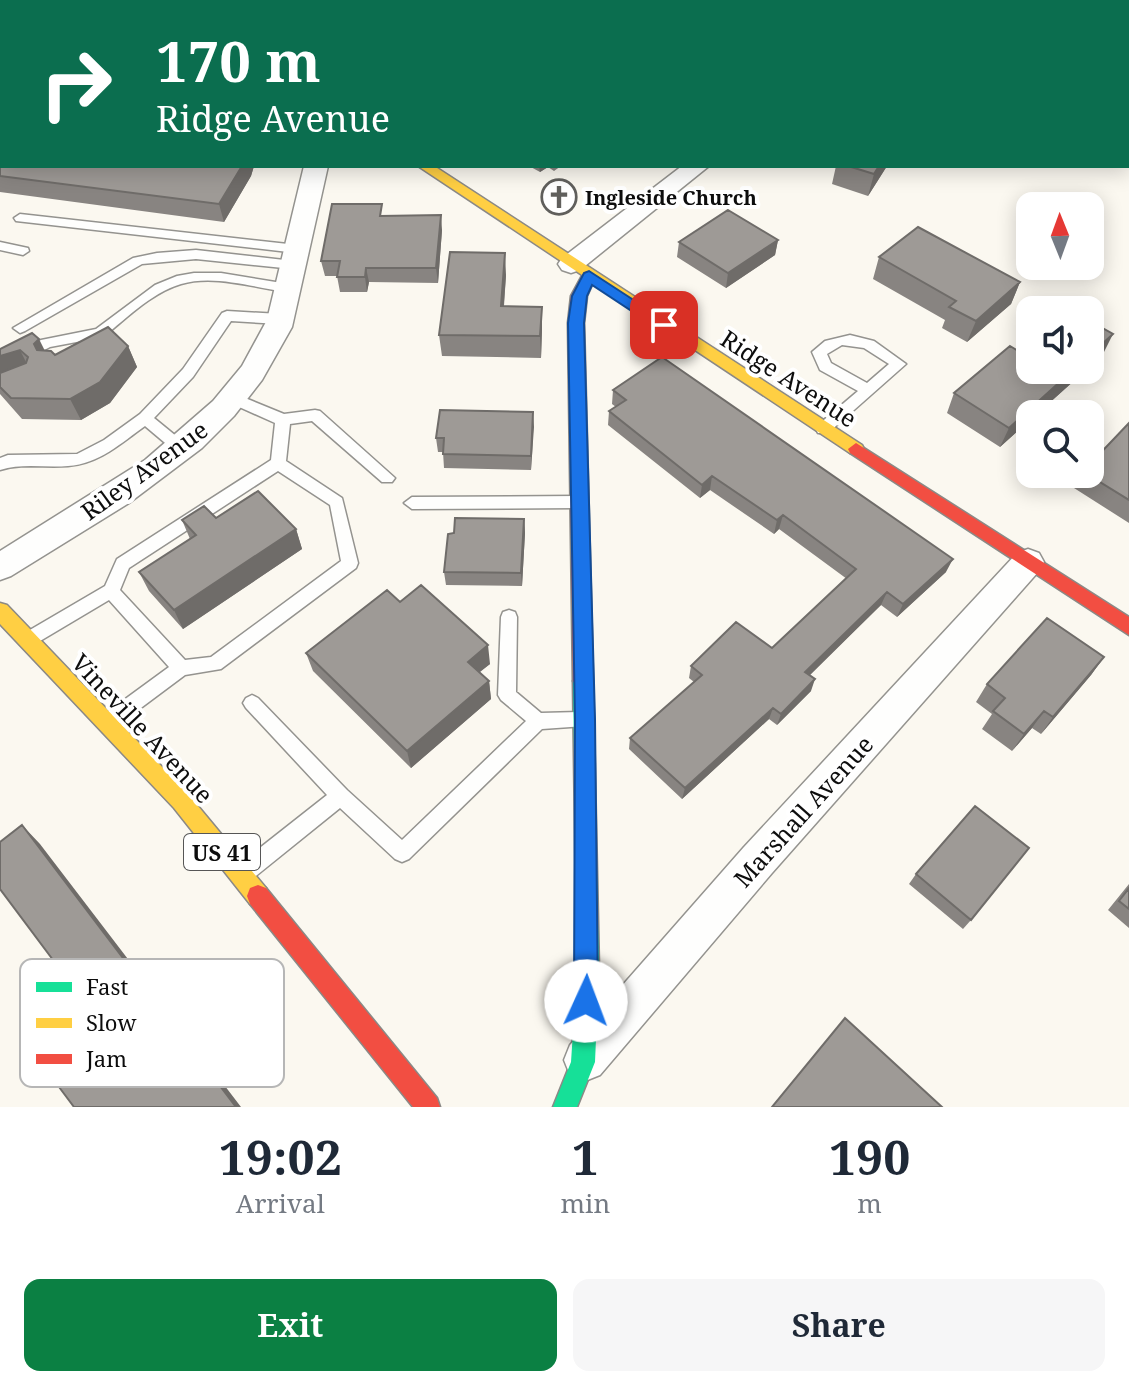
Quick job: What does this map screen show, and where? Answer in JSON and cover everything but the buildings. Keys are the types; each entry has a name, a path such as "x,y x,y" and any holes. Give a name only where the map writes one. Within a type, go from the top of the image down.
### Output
{"street":[{"name":"Riley Avenue","path":"0,567 133,484 182,449 233,398 270,342 280,319 316,168"},
{"name":"Ridge Avenue","path":"428,168 1129,627"},
{"path":"565,1107 583,1062 588,971 576,323 580,270 695,168"},
{"name":"Marshall Avenue","path":"583,1062 758,860 1028,562"},
{"name":"Vineville Avenue","path":"0,611 181,801 428,1107"}],"lane":[{"path":"20,218 293,267"},
{"path":"0,246 23,251"},
{"path":"20,328 138,261 159,255 192,254 293,267"},
{"path":"66,358 164,286 197,277 293,267"},
{"path":"2,460 47,463 87,457 145,418 188,373 227,316 280,319"},
{"path":"0,368 46,343 99,333"},
{"path":"823,429 866,389 899,364 855,339 834,341 819,352 825,366 866,389"},
{"path":"233,398 283,420 315,415 387,478"},
{"path":"145,418 182,449"},
{"path":"278,463 283,420"},
{"path":"27,639 111,591 123,564 278,463"},
{"path":"107,723 181,668 215,664 350,563 337,502 278,463"},
{"path":"412,503 580,502"},
{"path":"111,591 181,668"},
{"path":"509,617 507,695 538,721"},
{"path":"252,703 340,796 402,853 538,721 585,719"},
{"path":"241,876 340,796"}],"traffic: fast":[{"path":"565,1107 583,1062 588,971 583,681"}],"traffic: slow":[{"path":"428,168 856,449"},
{"path":"0,611 181,801 258,896"}],"traffic: jam":[{"path":"583,681 576,323 579,296 589,276"},
{"path":"856,449 1129,627"},
{"path":"258,896 428,1107"}],"place":[{"name":"Ingleside Church","path":"559,197"}],"route":[{"path":"586,1001 585,719 576,323 579,296 589,276 664,325"}]}
